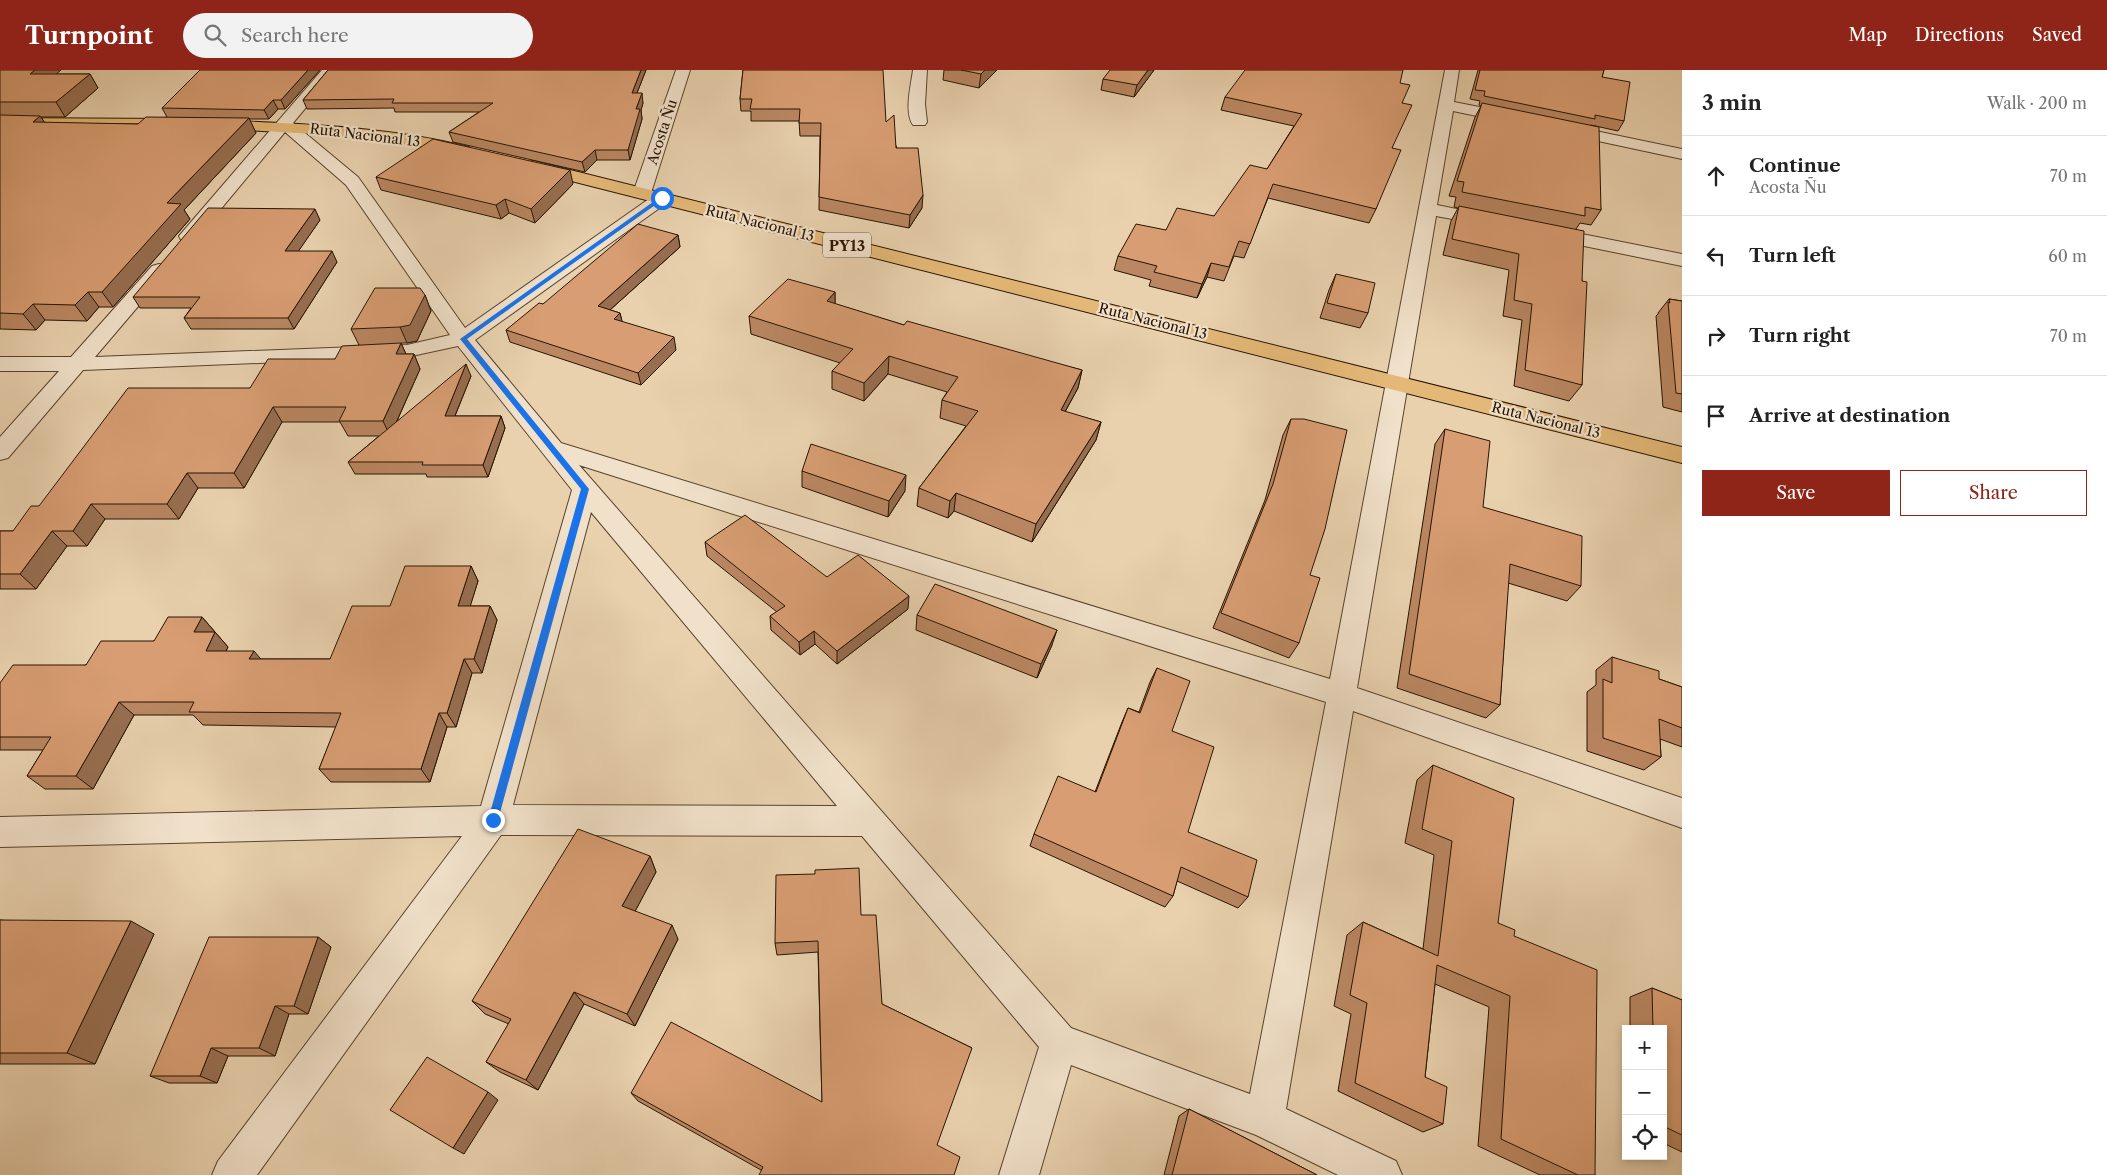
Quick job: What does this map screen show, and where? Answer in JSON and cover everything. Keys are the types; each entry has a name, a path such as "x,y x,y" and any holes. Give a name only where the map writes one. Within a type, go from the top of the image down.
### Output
{"highway":[{"name":"Ruta Nacional 13","path":"0,122 285,127 347,131 408,138 484,155"},
{"name":"Ruta Nacional 13","path":"512,161 1398,382 1682,455"}],"street":[{"path":"0,452 285,127 330,70"},
{"name":"Acosta Ñu","path":"642,193 683,70"},
{"path":"919,122 917,104 920,70"},
{"path":"1265,1119 1398,382 1452,70"},
{"path":"1446,105 1531,122"},
{"path":"1550,126 1682,154"},
{"path":"285,127 352,181 463,339 585,489 1059,1042 1265,1119 1382,1175"},
{"path":"0,364 78,364 407,351 463,339 662,198"},
{"path":"1428,209 1506,225"},
{"path":"1526,229 1682,260"},
{"path":"553,449 1342,695 1682,813"},
{"path":"232,1175 493,820 585,489"},
{"path":"0,832 493,820 870,821"},
{"path":"1019,1175 1059,1042"}],"building":[{"path":"0,70 35,70 30,74 90,74 56,102 0,102"},
{"path":"200,70 308,70 281,100 273,100 264,110 162,108"},
{"path":"328,70 641,70 632,93 642,93 636,109 640,109 628,150 595,150 582,162 449,132 493,103 392,103 394,99 303,100"},
{"path":"743,70 883,70 886,122 894,115 896,148 918,148 923,195 910,215 819,197 821,123 799,123 800,109 750,109 752,99 740,99"},
{"path":"961,70 985,70 981,74"},
{"path":"1110,70 1148,70 1137,85 1103,79"},
{"path":"1245,70 1403,70 1400,83 1410,85 1402,103 1412,105 1392,148 1401,150 1376,209 1273,184 1250,244 1239,241 1229,267 1211,263 1202,284 1154,272 1157,266 1118,256 1136,224 1166,230 1177,208 1214,216 1250,165 1267,169 1302,114 1225,97"},
{"path":"1480,70 1604,70 1602,77 1630,82 1624,121 1595,115 1595,119 1484,96 1485,91 1475,90"},
{"path":"1482,103 1599,127 1601,210 1585,207 1585,216 1462,192 1464,182 1457,181"},
{"path":"0,115 40,116 33,122 138,124 146,117 249,118 167,203 181,204 102,292 88,292 75,305 33,304 23,314 0,313"},
{"path":"433,139 570,170 531,209 505,199 496,205 376,177"},
{"path":"1459,206 1584,231 1582,281 1587,282 1582,385 1525,370 1532,304 1514,300 1519,254 1452,239"},
{"path":"208,208 315,209 285,251 332,251 288,318 184,318 200,297 133,297"},
{"path":"638,224 678,235 598,306 620,313 614,319 674,337 638,373 506,330 539,303 543,304"},
{"path":"1336,274 1375,283 1368,313 1327,303"},
{"path":"788,279 835,292 827,301 904,325 907,321 1082,370 1061,410 1101,422 1036,524 956,493 950,501 919,488 978,411 942,400 958,377 889,356 864,383 832,371 853,349 749,316"},
{"path":"375,288 420,288 425,295 410,325 351,329"},
{"path":"1669,299 1682,301 1682,394 1676,393"},
{"path":"401,343 396,354 414,354 383,421 339,421 346,407 273,407 234,473 187,473 167,504 91,504 73,531 52,531 20,574 0,574 0,531 13,531 31,506 39,506 128,388 250,388 268,359 335,359 342,346"},
{"path":"466,364 445,416 501,416 483,465 422,465 423,462 348,462"},
{"path":"1291,419 1304,419 1347,430 1325,529 1310,575 1320,578 1299,643 1221,613 1273,484"},
{"path":"1445,429 1490,441 1483,507 1582,536 1581,586 1510,564 1500,705 1409,674"},
{"path":"811,444 906,475 889,501 802,471"},
{"path":"745,515 827,577 858,555 909,596 837,651 814,631 799,642 770,616 785,606 705,542"},
{"path":"405,566 471,566 458,606 490,606 474,659 464,659 447,713 439,713 421,769 319,769 341,713 189,712 194,702 119,702 76,776 27,776 51,737 0,737 0,683 13,665 86,665 101,641 154,641 168,617 202,617 194,632 215,632 206,651 254,651 249,659 330,659 352,606 390,606"},
{"path":"935,584 1057,630 1041,664 917,615"},
{"path":"1612,657 1659,671 1659,679 1682,687 1682,728 1659,719 1661,757 1603,738 1603,679 1612,683"},
{"path":"1157,668 1190,681 1172,731 1214,747 1188,832 1257,860 1248,897 1181,867 1173,896 1034,834 1058,776 1096,792 1128,708 1140,713"},
{"path":"1433,765 1514,798 1498,923 1515,930 1514,936 1597,970 1595,1175 1578,1175 1501,1139 1510,996 1437,965 1425,1077 1447,1087 1443,1124 1355,1083 1367,1003 1350,995 1363,922 1438,956 1452,841 1422,829"},
{"path":"578,829 650,856 622,906 672,925 627,1014 574,992 526,1080 486,1062 511,1019 472,1001"},
{"path":"859,868 861,915 876,915 882,1004 972,1048 937,1145 960,1157 954,1175 759,1175 763,1167 631,1093 671,1022 822,1102 818,941 775,943 776,875 815,874 815,870"},
{"path":"0,920 131,921 67,1053 0,1053"},
{"path":"209,937 318,937 294,1006 275,1006 259,1048 211,1048 200,1076 150,1076"},
{"path":"1652,988 1682,1000 1682,1135 1667,1128 1667,1025 1653,1025"},
{"path":"427,1057 488,1092 453,1148 390,1110"},
{"path":"1189,1109 1317,1175 1172,1175"}],"route":[{"path":"493,820 585,489 463,339 662,198"}]}
